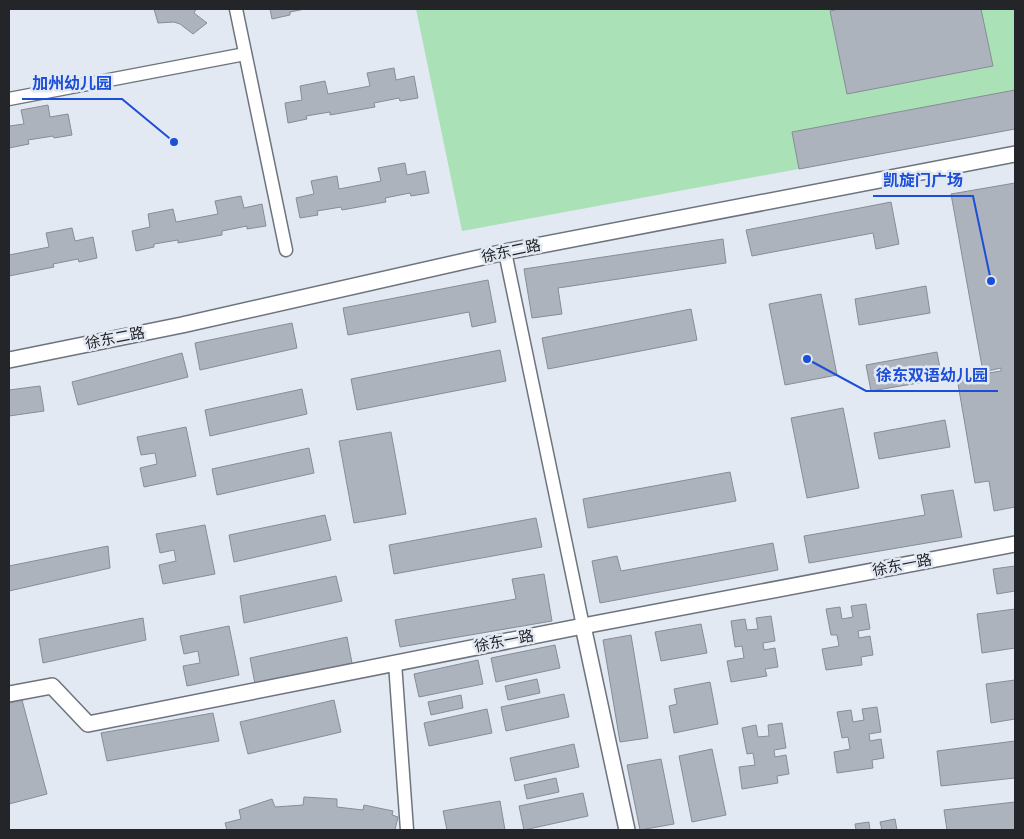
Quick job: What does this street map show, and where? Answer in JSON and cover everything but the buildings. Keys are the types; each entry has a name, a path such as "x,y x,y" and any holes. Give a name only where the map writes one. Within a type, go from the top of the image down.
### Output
{"street":[{"path":"236,9 286,250"},
{"path":"9,99 245,54"},
{"name":"徐东二路","path":"9,360 182,325 504,252 1015,154"},
{"path":"504,252 627,830"},
{"name":"徐东一路","path":"9,694 52,686 88,724 583,626 1015,544"},
{"path":"395,663 407,830"}],"green space":[{"path":"416,9 1015,9 1015,129 462,231"}],"place":[{"name":"加州幼儿园","path":"174,142"},
{"name":"凯旋门广场","path":"991,281"},
{"name":"徐东双语幼儿园","path":"807,359"}]}
